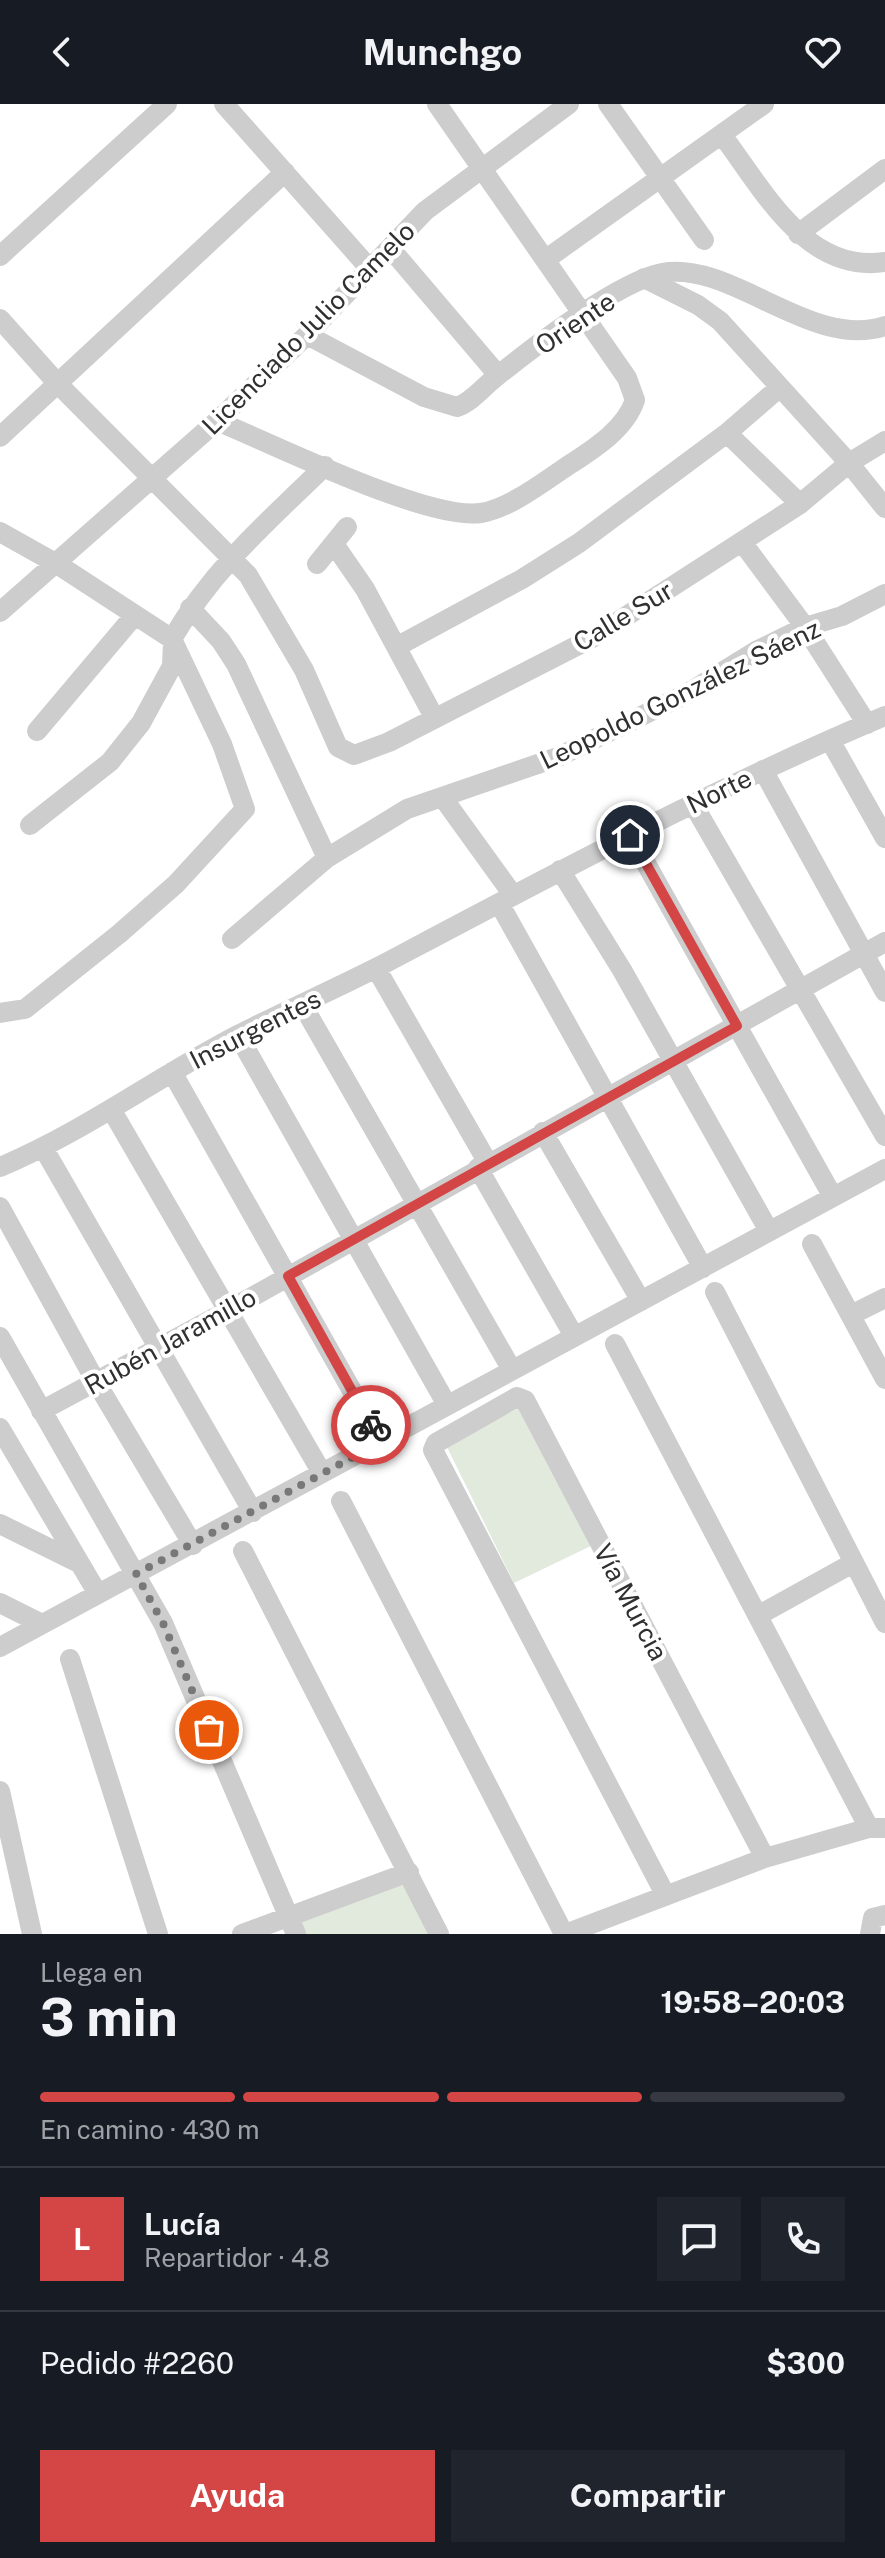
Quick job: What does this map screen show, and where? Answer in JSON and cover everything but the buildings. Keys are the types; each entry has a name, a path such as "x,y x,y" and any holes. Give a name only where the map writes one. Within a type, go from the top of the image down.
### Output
{"street":[{"path":"0,256 167,104"},
{"path":"224,104 370,269"},
{"path":"217,421 435,509 466,514 484,512 543,482 597,446 627,416 635,393 437,104"},
{"name":"Licenciado Julio Camelo","path":"0,612 217,421 307,335 425,211 569,104"},
{"path":"608,104 704,240"},
{"path":"545,260 764,104"},
{"path":"722,135 798,234 845,261 885,262"},
{"path":"798,234 885,169"},
{"path":"0,437 285,172"},
{"path":"390,248 498,375"},
{"name":"Oriente","path":"307,335 424,397 450,406 463,405 498,375 581,316 644,278 677,271 822,324 863,330 885,326"},
{"path":"644,278 711,314 849,463 885,508"},
{"path":"0,319 58,384 231,556"},
{"path":"398,646 556,558 727,433 779,388"},
{"path":"727,433 800,504"},
{"name":"Calle Sur","path":"231,556 271,610 343,751 354,755 367,752 594,637 800,504 849,463 885,441"},
{"path":"30,825 110,762 141,723 172,666 172,639 190,608 231,556 325,466"},
{"path":"317,564 347,527"},
{"path":"0,532 57,564 172,639 222,744 245,809 176,884 119,934 25,1009 0,1013"},
{"path":"742,542 876,720"},
{"path":"334,544 398,646 434,717"},
{"name":"Leopoldo González Sáenz","path":"232,939 327,858 407,809 558,757 660,708 756,651 805,627 842,616 885,594"},
{"path":"190,608 221,641 236,664 327,858"},
{"path":"37,731 143,620"},
{"name":"Norte","path":"506,899 763,770 876,720"},
{"path":"831,742 885,838"},
{"path":"763,770 885,992"},
{"path":"443,798 506,899 608,1096 703,1268"},
{"path":"693,804 885,1136"},
{"path":"630,835 833,1197"},
{"path":"560,870 674,1062 769,1231"},
{"name":"Insurgentes","path":"0,1167 44,1149 238,1035 376,968 506,899"},
{"name":"Rubén Jaramillo","path":"41,1411 227,1311 354,1237 674,1062 885,942"},
{"path":"376,968 574,1336"},
{"path":"302,1004 512,1370"},
{"path":"238,1035 447,1405"},
{"path":"172,1072 381,1442"},
{"path":"111,1109 322,1473"},
{"path":"543,1132 641,1301"},
{"path":"44,1149 253,1512"},
{"path":"0,1647 885,1169"},
{"path":"0,1207 96,1382 193,1545"},
{"path":"812,1244 885,1379"},
{"path":"715,1292 885,1623"},
{"path":"851,1315 885,1298"},
{"path":"0,1337 163,1623 293,1926"},
{"path":"341,1501 564,1934 765,1858 877,1828 615,1344"},
{"name":"Vía Murcia","path":"666,1896 433,1450 436,1443 517,1397 525,1400 765,1858"},
{"path":"3,1439 98,1594"},
{"path":"0,1524 77,1562"},
{"path":"243,1551 439,1934"},
{"path":"759,1615 853,1563"},
{"path":"0,1603 42,1624"},
{"path":"70,1659 158,1934"},
{"path":"0,1791 32,1934"},
{"path":"242,1934 293,1926 409,1872"},
{"path":"870,1934 873,1918 885,1915"}],"shaded area":[{"path":"527,1404 595,1544 514,1583 446,1445"},
{"path":"408,1876 435,1934 300,1934 294,1920"}],"way so far":[{"path":"209,1730 163,1623 136,1574 381,1442 371,1425"}],"route":[{"path":"371,1425 288,1276 737,1026 630,835"}]}
